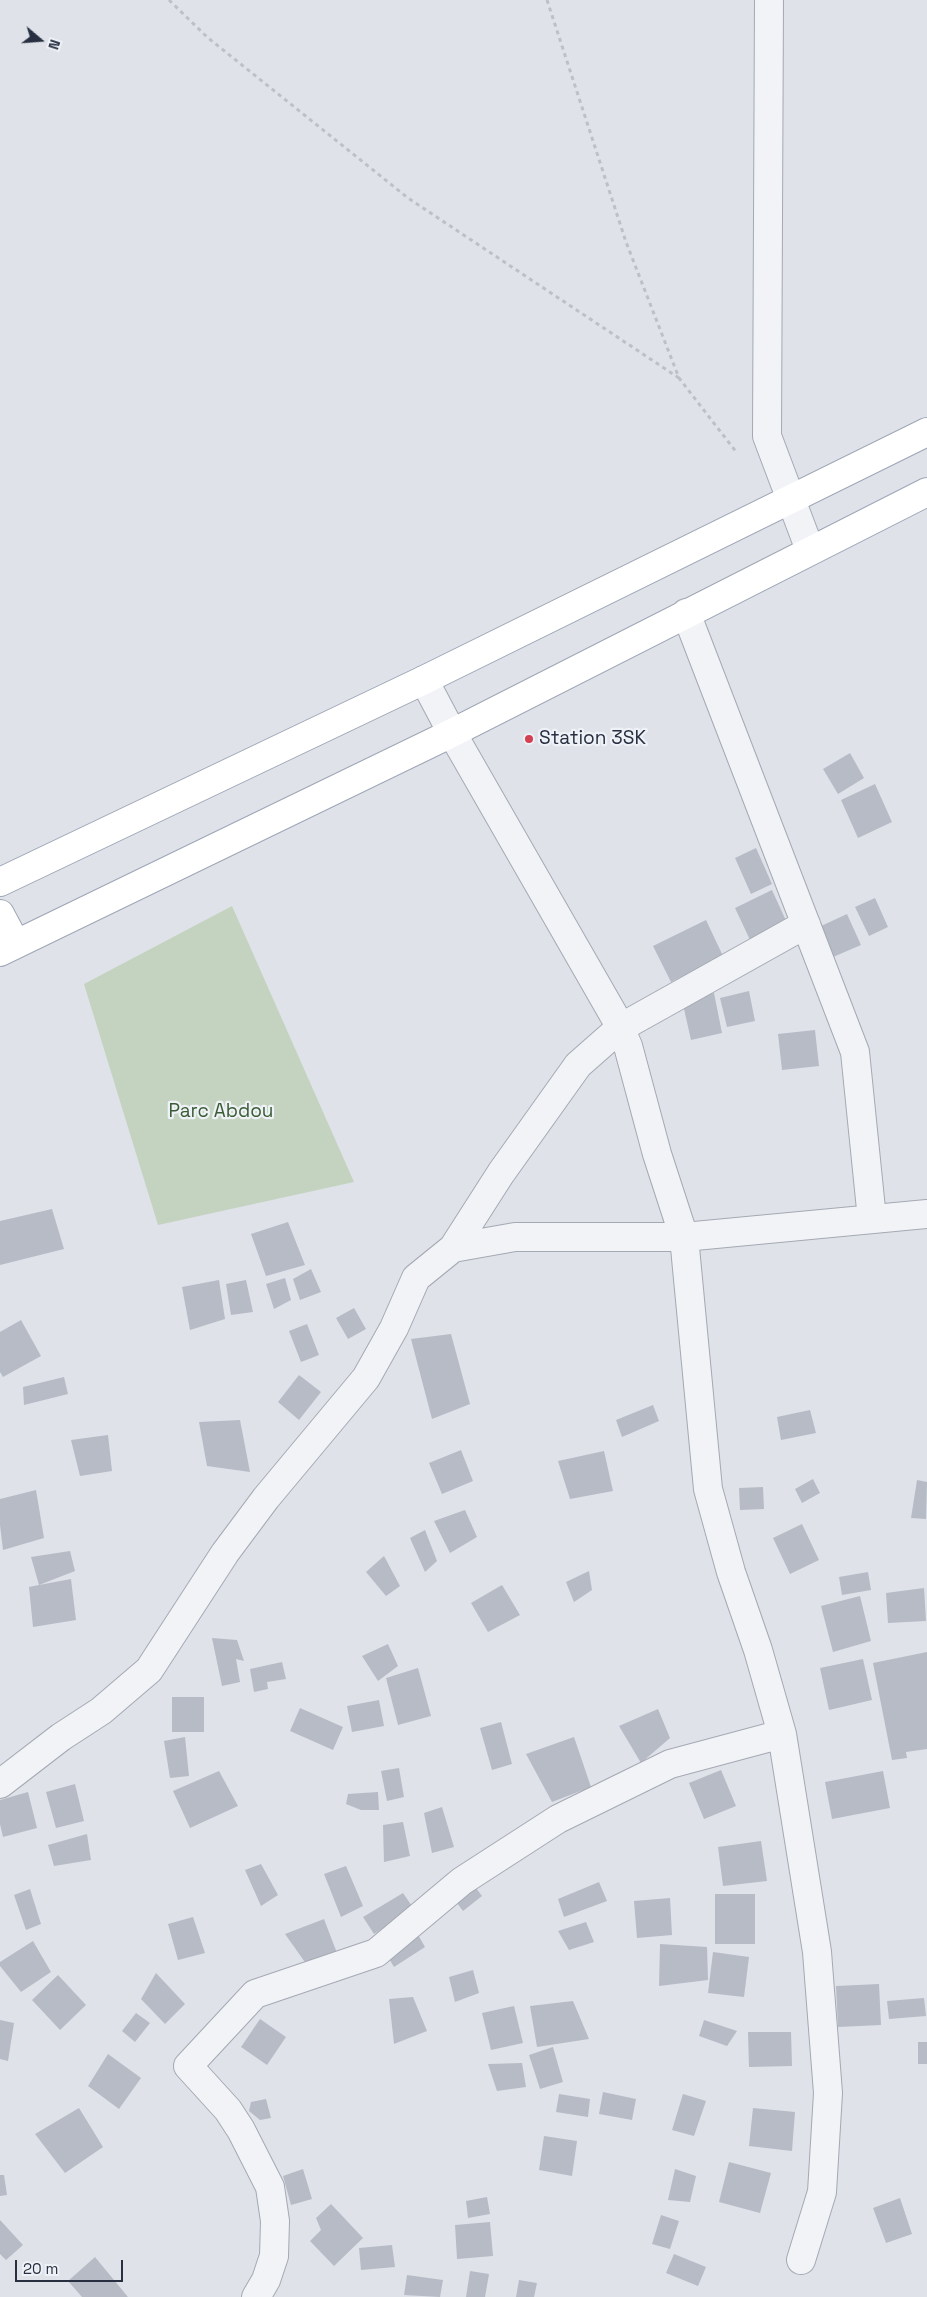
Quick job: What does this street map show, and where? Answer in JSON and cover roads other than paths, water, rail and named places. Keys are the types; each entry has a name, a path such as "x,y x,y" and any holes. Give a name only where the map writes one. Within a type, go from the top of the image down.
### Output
{"main road":[{"path":"0,882 424,680 927,432"},
{"path":"0,914 8,948 452,733 686,612 927,492"}],"street":[{"path":"769,0 766,436 810,550"},
{"path":"686,612 855,1052 872,1219"},
{"path":"424,680 452,733 620,1028 628,1046 657,1154 684,1237 708,1489 731,1572 758,1650 782,1734 817,1952 828,2093 822,2192 801,2260"},
{"path":"0,1784 101,1710 149,1670 190,1604 236,1537 366,1378 394,1328 416,1278 453,1248 501,1173 578,1064 620,1028 806,924"},
{"path":"453,1248 515,1237 684,1237 927,1214"},
{"path":"256,2297 266,2280 274,2256 275,2221 270,2187 241,2130 228,2110 188,2066 255,1994 376,1953 462,1881 558,1819 670,1764 782,1734"}],"place":[{"name":"Station 3SK","path":"529,739"}],"park label":[{"name":"Parc Abdou","path":"221,1112"}]}
